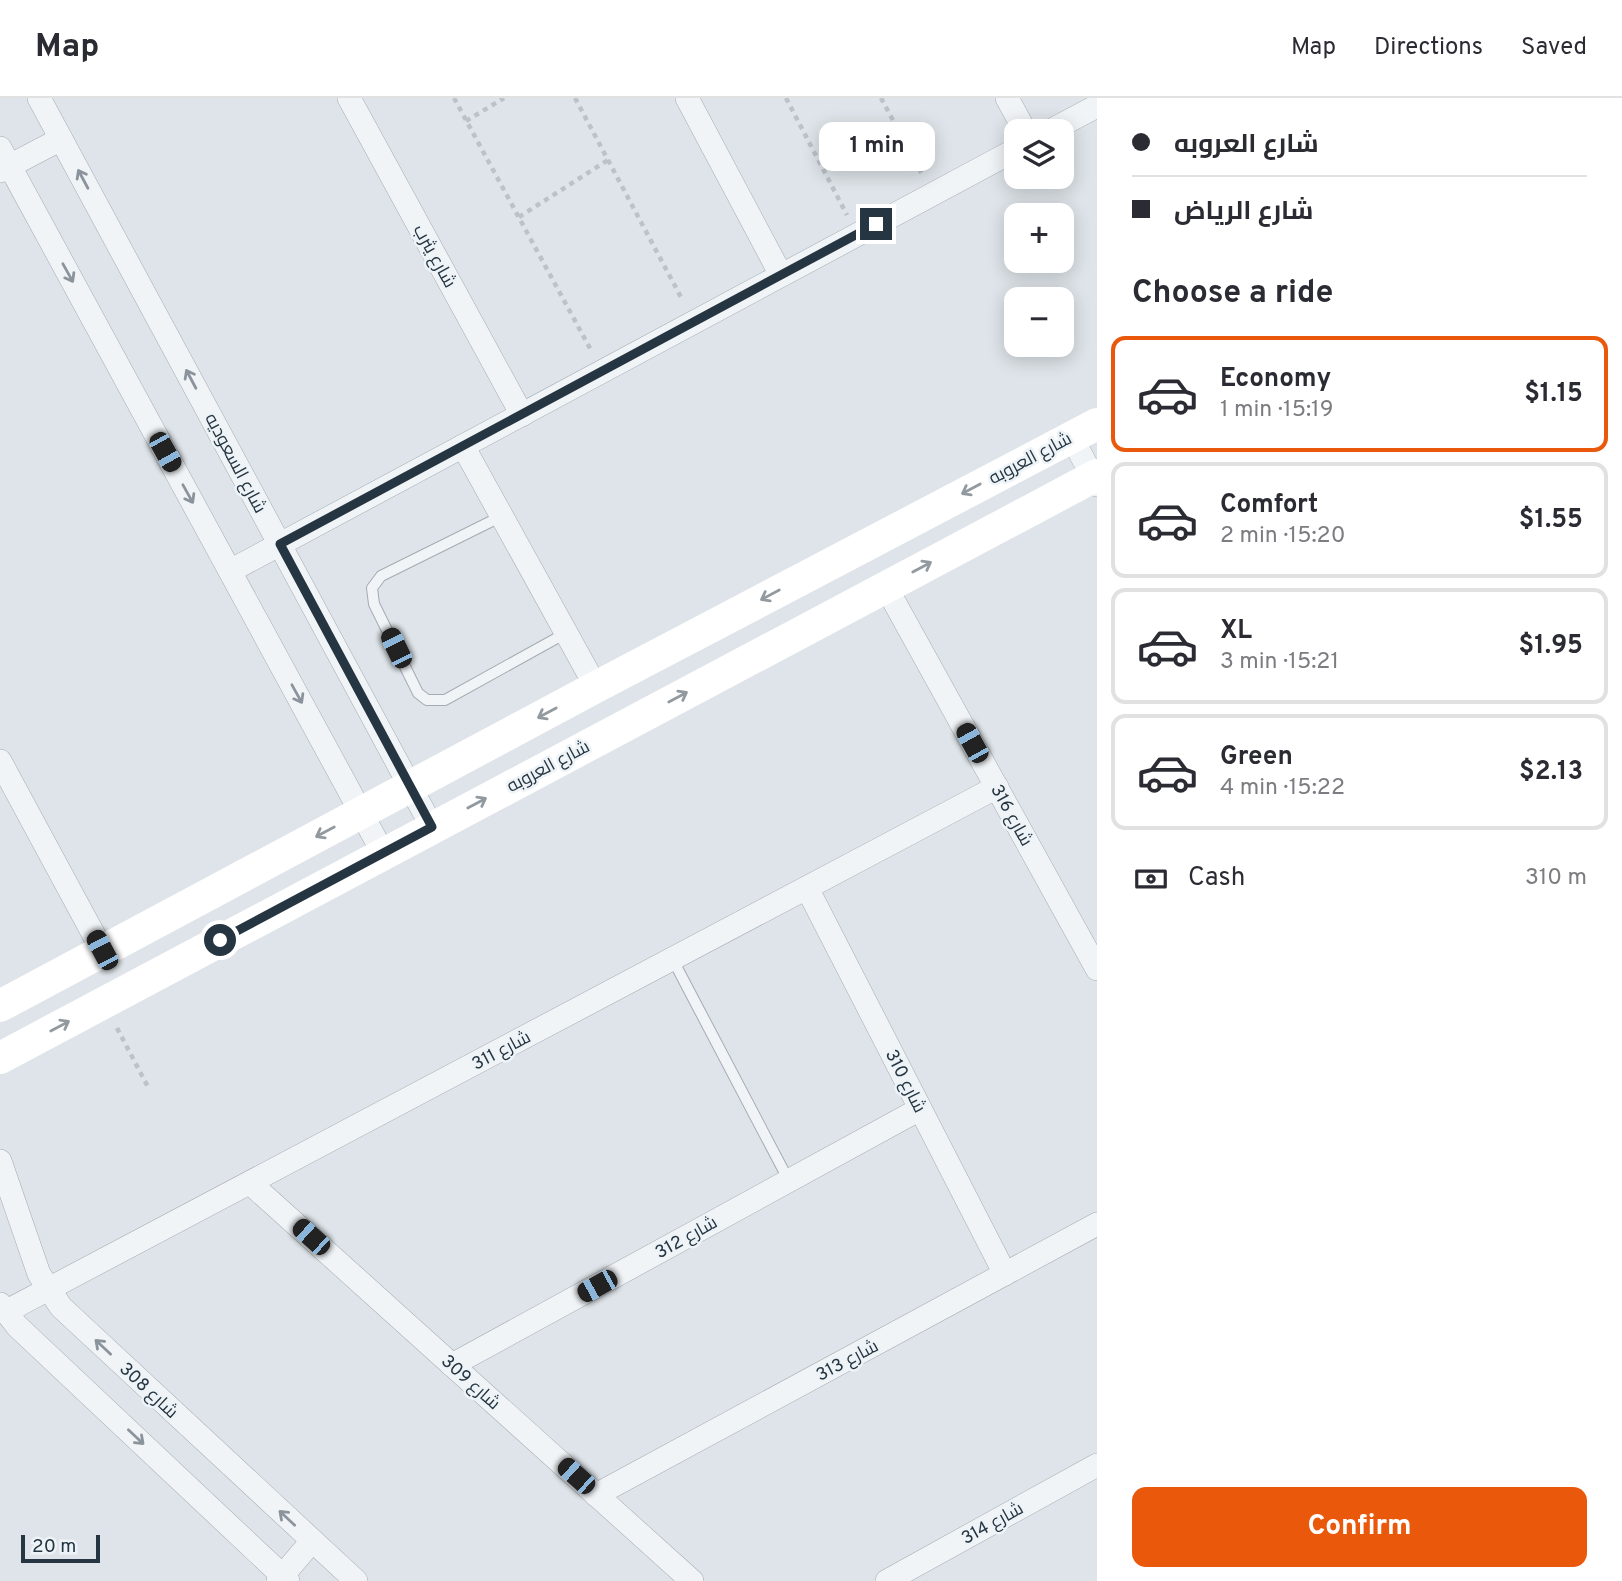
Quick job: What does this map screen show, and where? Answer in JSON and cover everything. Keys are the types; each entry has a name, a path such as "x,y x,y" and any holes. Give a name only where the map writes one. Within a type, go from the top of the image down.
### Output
{"street":[{"name":"شارع السعوديه","path":"39,98 432,827"},
{"name":"شارع يثرب","path":"349,98 522,415"},
{"path":"687,98 781,275"},
{"path":"1007,98 1018,119"},
{"path":"1073,119 1097,106"},
{"path":"61,139 3,162 383,853"},
{"path":"230,571 1004,156"},
{"path":"1084,430 1096,479"},
{"name":"شارع العروبه","path":"0,1006 1084,430"},
{"path":"463,446 596,687"},
{"name":"شارع العروبه","path":"0,1058 886,587 1096,479"},
{"name":"شارع 316","path":"886,587 1097,969"},
{"path":"0,761 102,950"},
{"name":"شارع 311","path":"3,1308 48,1290 996,787"},
{"name":"شارع 310","path":"807,888 1006,1274"},
{"name":"شارع 312","path":"452,1365 920,1109"},
{"name":"شارع 308","path":"0,1161 32,1257 48,1290 77,1323 356,1581"},
{"name":"شارع 309","path":"250,1183 692,1581"},
{"name":"شارع 313","path":"596,1495 1097,1224"},
{"path":"3,1308 17,1326 283,1579 312,1541"},
{"name":"شارع 314","path":"887,1581 1097,1465"}],"lane":[{"path":"502,516 381,576 372,588 374,604 418,693 427,700 444,700 566,633"},
{"path":"673,960 789,1181"}],"path":[{"path":"454,98 603,371"},
{"path":"466,121 503,98"},
{"path":"575,98 695,322"},
{"path":"786,98 857,234"},
{"path":"881,98 933,194"},
{"path":"519,217 608,160"},
{"path":"104,1003 148,1087"}],"route":[{"path":"220,940 432,827 280,544 876,224"}]}
